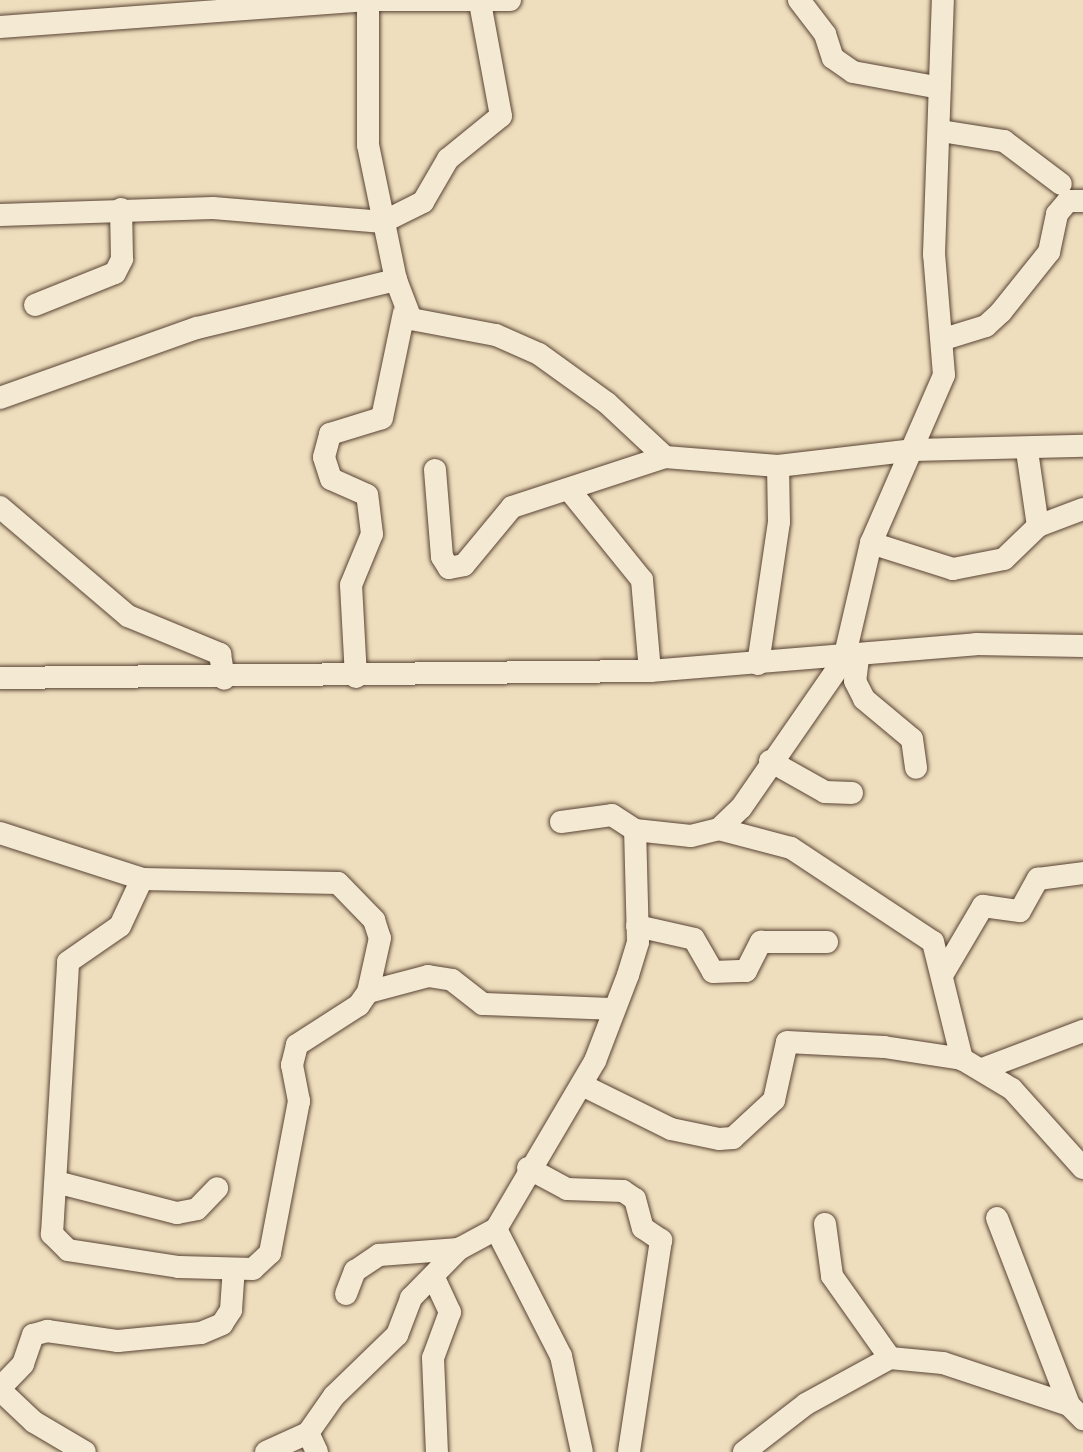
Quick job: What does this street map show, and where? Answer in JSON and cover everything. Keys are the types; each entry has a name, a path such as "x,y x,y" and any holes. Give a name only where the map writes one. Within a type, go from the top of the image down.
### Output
{"street":[{"path":"0,27 368,0 510,0"},
{"path":"356,677 351,585 372,534 367,494 331,480 324,457 330,434 382,418 404,312 368,145 368,0"},
{"path":"799,0 825,34 833,58 853,72 940,88"},
{"path":"916,768 912,739 859,690 851,658 871,543 944,375 944,338 934,254 943,0"},
{"path":"0,215 213,208 383,222 423,202 448,159 501,116 480,3"},
{"path":"941,131 1004,141 1061,184"},
{"path":"944,338 994,319 1049,252 1057,214 1068,201 1083,201"},
{"path":"35,305 115,273 122,260 121,210"},
{"path":"0,398 197,328 396,280"},
{"path":"404,312 496,335 539,354 607,403 665,457"},
{"path":"436,470 442,556 450,568 464,565 512,507 571,492 665,457 778,466 914,450 1027,451 1083,446"},
{"path":"1027,451 1038,526"},
{"path":"758,664 778,522 778,466"},
{"path":"571,492 642,580 650,671"},
{"path":"0,507 128,616 220,654 224,679"},
{"path":"871,543 954,568 1004,559 1038,526 1083,509"},
{"path":"0,678 224,679 650,671 851,658 976,644 1083,646"},
{"path":"560,822 612,814 636,830 692,836 718,829 741,808 770,761 851,658"},
{"path":"770,761 825,792 852,793"},
{"path":"718,829 790,848 933,942 944,972 962,1059"},
{"path":"266,1452 313,1443 334,1396 397,1335 412,1298 459,1249 496,1229 528,1168 582,1085 634,959 636,830"},
{"path":"0,833 142,879 338,883 374,920 380,938 368,992 359,1006 297,1045 292,1065 298,1101 270,1252 252,1269 234,1271 68,1250 52,1234 68,962 120,926 142,879"},
{"path":"944,972 983,906 1020,911 1038,879 1083,874"},
{"path":"637,926 694,939 713,972 746,971 760,942 827,942"},
{"path":"368,992 428,976 452,980 483,1004 612,1009"},
{"path":"985,1068 1083,1031"},
{"path":"582,1085 656,1123 718,1140 733,1138 774,1100 786,1042 884,1046 962,1059 985,1068 1083,1168"},
{"path":"528,1168 566,1189 623,1190 635,1200 644,1228 661,1240 629,1452"},
{"path":"56,1182 177,1213 198,1209 217,1188"},
{"path":"997,1218 1076,1412"},
{"path":"825,1224 832,1276 890,1358"},
{"path":"496,1229 560,1356 582,1452"},
{"path":"346,1294 355,1271 379,1255 459,1249"},
{"path":"85,1452 34,1422 0,1389 22,1364 33,1335 47,1331 118,1341 201,1333 222,1324 232,1310 234,1271"},
{"path":"434,1278 450,1312 433,1358 437,1452"},
{"path":"744,1452 806,1404 890,1358 943,1363 1076,1412"}]}
